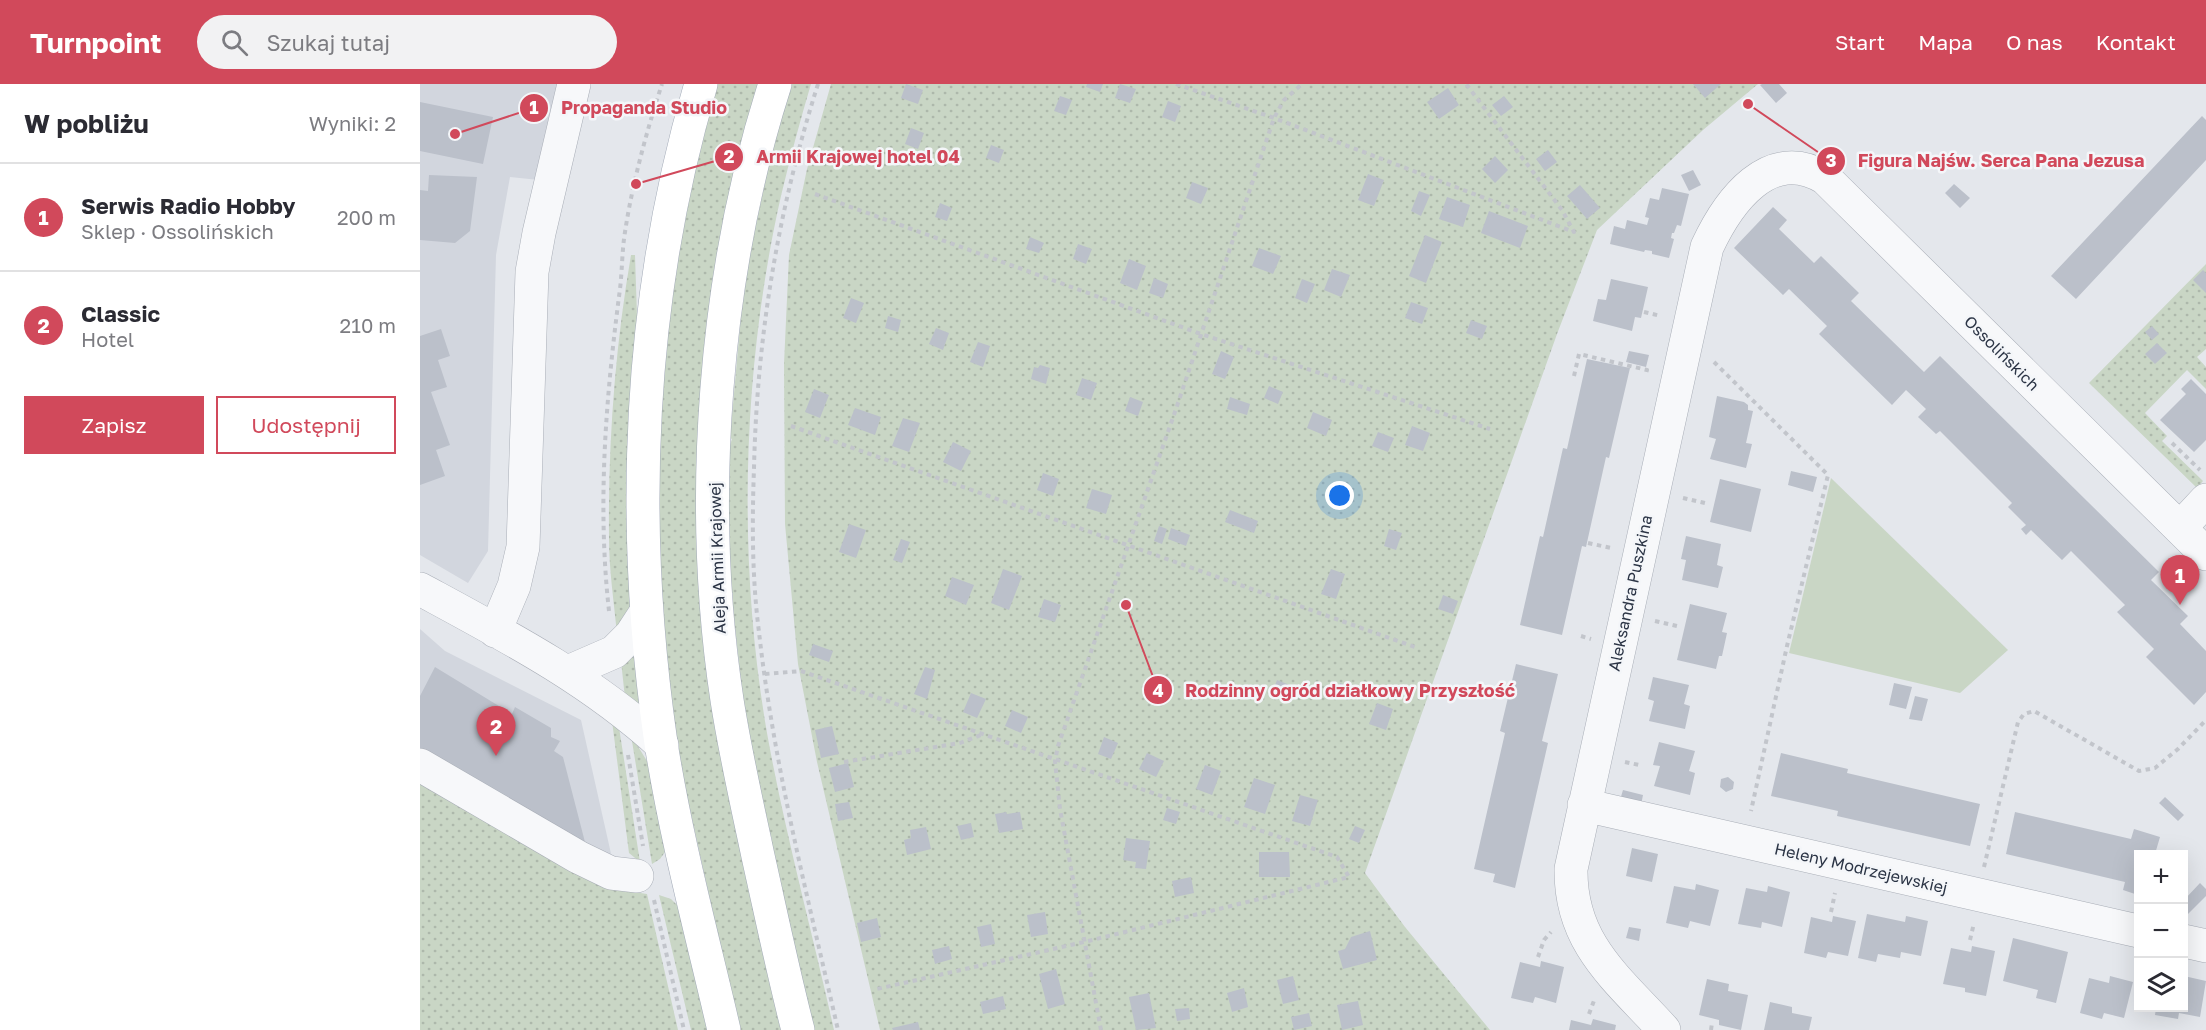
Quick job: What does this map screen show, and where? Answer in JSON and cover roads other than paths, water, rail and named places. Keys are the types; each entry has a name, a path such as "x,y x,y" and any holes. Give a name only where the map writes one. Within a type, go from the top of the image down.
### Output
{"main road":[{"path":"701,84 677,172 666,226 655,302 643,466 643,564 646,612 662,745 671,798 724,1030"},
{"name":"Aleja Armii Krajowej","path":"775,84 747,188 724,317 716,424 713,531 717,607 726,698 743,790 798,1030"}],"street":[{"path":"495,631 514,586 523,547 532,272 543,214 574,84"},
{"name":"Aleksandra Puszkina","path":"1664,1030 1600,960 1586,940 1571,896 1571,869 1707,247 1719,222 1757,179 1777,169 1790,167"},
{"name":"Ossolińskich","path":"1790,167 1812,171 1830,182 2206,554"},
{"path":"2180,528 2206,500"},
{"path":"420,589 568,672 621,709 662,745"},
{"path":"568,672 614,652 631,635 646,612"},
{"path":"420,765 611,873 637,876"},
{"name":"Heleny Modrzejewskiej","path":"1584,805 2134,930"},
{"path":"2188,942 2206,946"}],"place":[{"name":"Figura Najśw. Serca Pana Jezusa","path":"1748,104"},
{"name":"Propaganda Studio","path":"455,134"},
{"name":"Armii Krajowej hotel 04","path":"636,184"},
{"name":"Rodzinny ogród działkowy Przyszłość","path":"1126,605"},
{"name":"Serwis Radio Hobby","path":"2180,605"},
{"name":"Classic","path":"496,756"}]}
